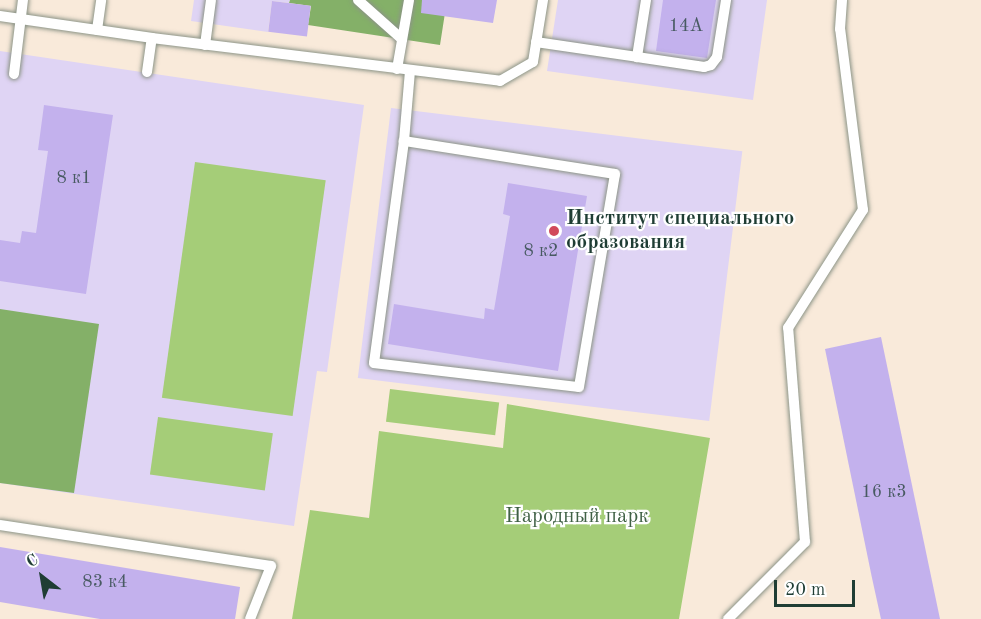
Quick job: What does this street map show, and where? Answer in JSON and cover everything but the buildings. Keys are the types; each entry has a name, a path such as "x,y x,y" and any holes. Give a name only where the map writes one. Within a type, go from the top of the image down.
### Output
{"lane":[{"path":"14,74 23,0"},
{"path":"98,30 101,0"},
{"path":"205,45 212,0"},
{"path":"358,0 402,39"},
{"path":"397,69 409,0"},
{"path":"0,16 205,45 500,81 533,62 543,0"},
{"path":"637,57 646,0"},
{"path":"536,42 711,66 717,57 726,0"},
{"path":"728,619 805,542 788,328 862,210 840,29 842,0"},
{"path":"147,72 152,38"},
{"path":"404,141 615,174 579,387 374,363 404,141 410,71"},
{"path":"0,525 271,566 250,619"}],"shaded area":[{"path":"194,0 290,0 289,3 272,1 268,32 191,21"},
{"path":"558,0 767,0 753,100 547,71"},
{"path":"0,51 364,105 327,372 317,371 294,526 0,483"},
{"name":"Институт специального образования","path":"391,108 742,151 709,421 358,378"}],"green space":[{"path":"290,0 447,0 440,45 308,25 311,6 289,3"},
{"path":"195,162 326,180 293,416 162,398"},
{"path":"0,309 99,324 74,493 0,483"},
{"path":"390,389 499,402 495,435 386,422"},
{"name":"Народный парк","path":"507,404 710,438 679,619 292,619 310,510 369,518 379,431 503,448"},
{"path":"158,417 273,433 265,491 150,474"}],"place":[{"name":"Институт специального образования","path":"554,231"}]}
